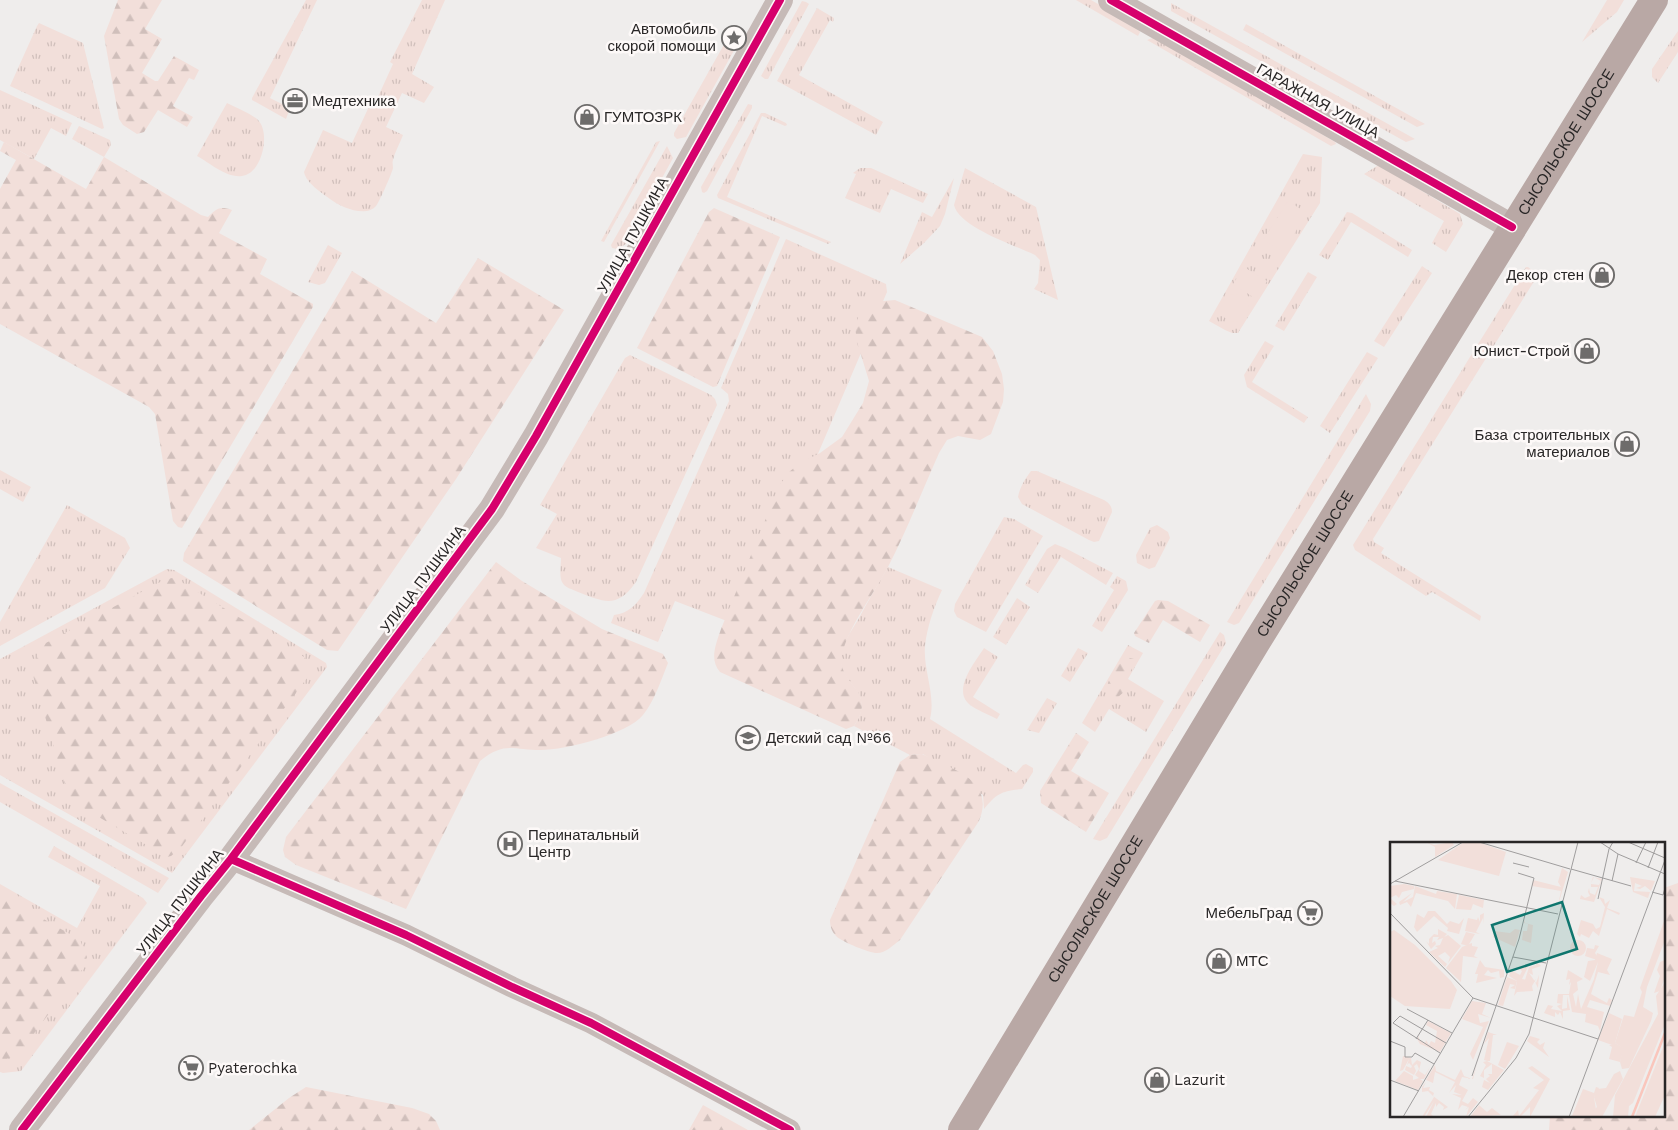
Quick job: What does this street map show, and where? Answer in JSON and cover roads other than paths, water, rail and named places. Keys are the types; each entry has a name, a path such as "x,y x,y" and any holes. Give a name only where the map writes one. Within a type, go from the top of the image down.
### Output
{"main road":[{"name":"СЫСОЛЬСКОЕ ШОССЕ","path":"962,1130 1251,652 1654,0"}],"street":[{"name":"УЛИЦА ПУШКИНА","path":"22,1130 201,896 231,860 492,509 536,436 780,0"},
{"name":"ГАРАЖНАЯ УЛИЦА","path":"1111,0 1512,227"},
{"path":"231,860 406,935 591,1023 790,1130"}],"place":[{"name":"Автомобиль скорой помощи","path":"734,38"},
{"name":"Медтехника","path":"295,101"},
{"name":"ГУМТОЗРК","path":"587,117"},
{"name":"Декор стен","path":"1602,275"},
{"name":"Юнист-Строй","path":"1587,351"},
{"name":"База строительных материалов","path":"1627,444"},
{"name":"Детский сад №66","path":"748,738"},
{"name":"Перинатальный Центр","path":"510,844"},
{"name":"МебельГрад","path":"1310,913"},
{"name":"МТС","path":"1219,961"},
{"name":"Pyaterochka","path":"191,1068"},
{"name":"Lazurit","path":"1157,1080"}]}
